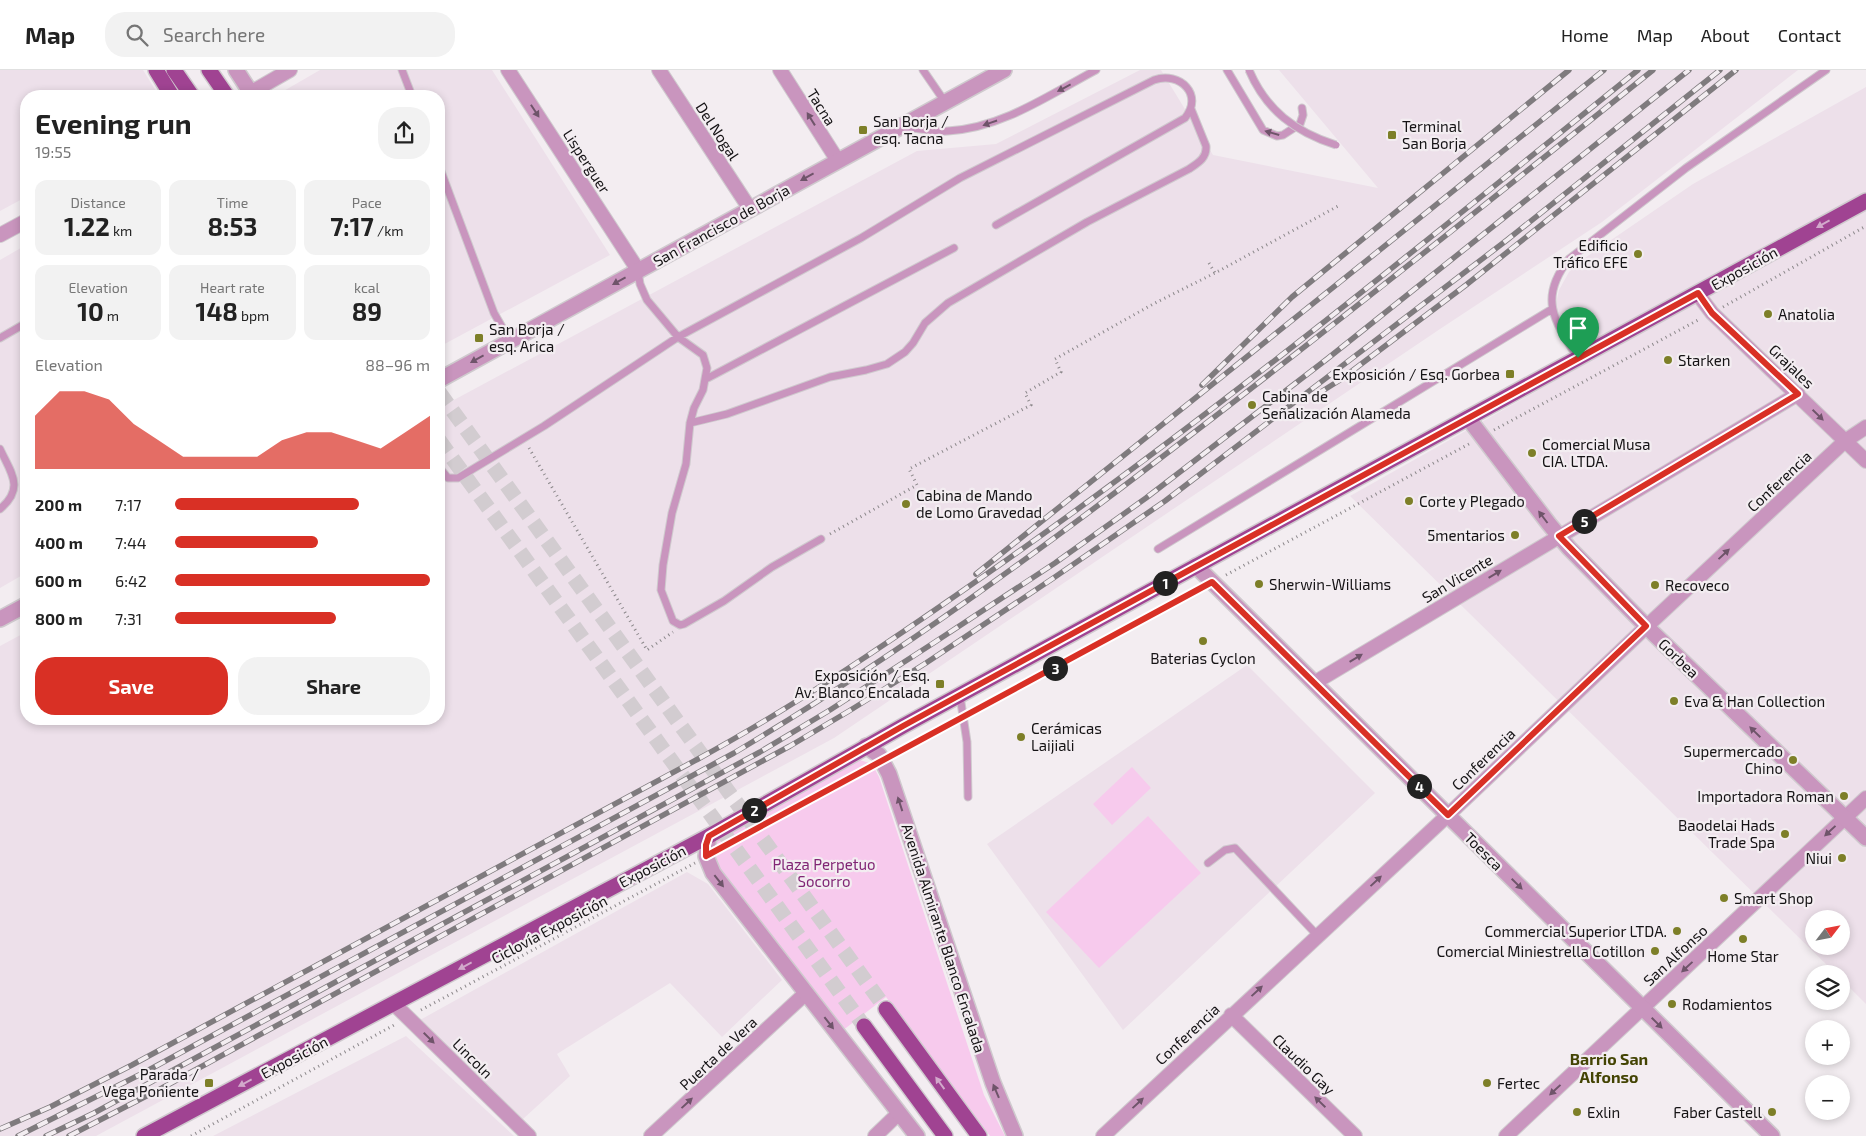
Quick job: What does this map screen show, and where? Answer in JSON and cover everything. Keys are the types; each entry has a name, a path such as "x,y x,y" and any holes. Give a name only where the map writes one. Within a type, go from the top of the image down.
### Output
{"main road":[{"path":"156,70 168,90"},
{"path":"174,70 188,90"},
{"path":"209,70 223,90"},
{"name":"Exposición","path":"144,1136 709,836 866,746 1866,201"},
{"path":"886,1009 979,1136"},
{"path":"864,1026 945,1136"}],"street":[{"path":"236,70 248,90"},
{"path":"258,90 290,70"},
{"name":"Lisperguer","path":"508,70 638,270"},
{"name":"Del Nogal","path":"659,70 750,209"},
{"name":"Tacna","path":"780,70 838,161"},
{"name":"San Francisco de Borja","path":"445,373 510,341 1004,70"},
{"path":"0,235 20,224"},
{"name":"Grajales","path":"1698,293 1712,313 1866,461"},
{"name":"San Vicente","path":"1314,683 1798,394"},
{"name":"Gorbea","path":"1468,418 1559,536 1646,626 1866,838"},
{"name":"Conferencia","path":"1103,1136 1448,815 1646,626 1846,441 1866,428"},
{"name":"Toesca","path":"1196,566 1772,1136"},
{"path":"0,619 20,608"},
{"path":"866,746 884,761"},
{"name":"Avenida Almirante Blanco Encalada","path":"884,761 993,1083 1015,1136"},
{"name":"San Alfonso","path":"1506,1136 1866,798"},
{"path":"709,836 706,845 706,856 713,873 917,1136"},
{"name":"Puerta de Vera","path":"651,1136 806,993"},
{"name":"Lincoln","path":"394,1004 529,1136"},
{"name":"Claudio Gay","path":"1231,1015 1355,1136"},
{"path":"875,1136 899,1113"}],"lane":[{"path":"402,70 410,90"},
{"path":"924,70 945,102"},
{"path":"900,127 946,131 980,126 1002,119 1031,105 1096,70"},
{"path":"1228,70 1263,130 1277,136 1283,135 1300,124 1302,108"},
{"path":"1249,70 1263,96 1288,122 1302,132 1336,145"},
{"path":"1578,358 1560,330 1554,317 1551,300 1558,272 1569,259 1686,168 1826,70"},
{"path":"445,474 448,478 458,478 524,439 678,337 861,238 960,178 1154,80 1166,77 1183,83 1191,97 1191,109 1206,146 1205,156 1189,169 1080,226 948,303 932,316 918,332 913,343 896,358 877,368 830,377 734,411 690,423"},
{"path":"996,225 1180,122 1191,109"},
{"path":"445,182 494,313 510,341"},
{"path":"706,379 954,248"},
{"path":"638,270 640,284 647,300 678,337 703,355 707,368 703,390 694,408 690,423 686,464 672,514 661,580 664,601 675,624 680,625 724,601 772,567 821,538"},
{"path":"1158,549 1552,309"},
{"path":"0,338 20,326"},
{"path":"0,449 15,481 11,500 0,509"},
{"path":"960,695 967,742 968,797"},
{"path":"1208,863 1225,850 1235,848 1317,936"}],"path":[{"path":"821,538 917,485 909,469 1031,405 1025,392 1061,372 1056,359 1155,303 1215,273 1340,205"},
{"name":"Ciclovía Exposición","path":"191,1136 1712,313 1866,226"},
{"path":"1209,263 1215,273"},
{"path":"524,439 648,650 670,635 680,625"}],"shaded area":[{"path":"0,70 143,70 155,90 20,90 20,200 0,211"},
{"path":"320,70 492,70 610,255 445,344 445,90 285,90"},
{"path":"1140,70 1161,70 1213,155 1378,188 1279,70 1798,70 1602,222 1440,329 834,738 96,1136 0,1136 0,646 20,635 20,725 445,725 445,405 917,151 996,144"},
{"path":"1866,87 1866,1004 1850,988 1850,965 1827,965 1817,955 1850,955 1850,910 1805,910 1805,944 1350,496 1583,365 1559,326 1555,309 1559,290 1569,272 1579,262 1693,184"},
{"path":"20,248 20,576 0,588 0,260"},
{"path":"1247,665 1375,793 1123,1030 987,844"},
{"path":"687,872 708,884 782,980 722,1037 670,983 557,1054 570,1076 523,1119 420,1020"},
{"path":"406,1036 514,1136 213,1136"}],"green space":[{"name":"Plaza Perpetuo Socorro","path":"860,760 872,764 879,777 984,1095 1005,1136 990,1136 886,997 842,1031 713,865 717,838 854,761"},
{"path":"1132,767 1151,788 1112,825 1093,804"},
{"path":"1148,816 1201,873 1099,968 1046,912"}],"tunnel":[{"path":"445,400 886,1009"},
{"path":"445,448 864,1026"}],"railway":[{"path":"1202,385 1292,297 1569,70"},
{"path":"976,574 1604,70"},
{"path":"0,1129 50,1107 132,1065 698,759 778,713 856,664 1008,559 1169,442 1327,320 1638,70"},
{"path":"18,1136 145,1072 734,753 853,679 1024,560 1136,476 1366,299 1653,70"},
{"path":"46,1136 94,1113 760,752 830,710 935,642 1055,563 1146,498 1327,359 1689,70"},
{"path":"69,1136 162,1088 790,746 926,663 1165,501 1507,240 1720,70"},
{"path":"1316,395 1340,380 1466,285 1736,70"}],"place":[{"name":"San Borja / esq. Tacna","path":"863,130"},
{"name":"Terminal San Borja","path":"1392,135"},
{"name":"Edificio Tráfico EFE","path":"1638,254"},
{"name":"Anatolia","path":"1768,314"},
{"name":"San Borja / esq. Arica","path":"479,338"},
{"name":"Starken","path":"1668,360"},
{"name":"Exposición / Esq. Gorbea","path":"1510,374"},
{"name":"Cabina de Señalización Alameda","path":"1252,405"},
{"name":"Comercial Musa CIA. LTDA.","path":"1532,453"},
{"name":"Corte y Plegado","path":"1409,501"},
{"name":"Cabina de Mando de Lomo Gravedad","path":"906,504"},
{"name":"5mentarios","path":"1515,535"},
{"name":"Sherwin-Williams","path":"1259,584"},
{"name":"Recoveco","path":"1655,585"},
{"name":"Baterias Cyclon","path":"1203,641"},
{"name":"Exposición / Esq. Av. Blanco Encalada","path":"940,684"},
{"name":"Eva & Han Collection","path":"1674,701"},
{"name":"Cerámicas Laijiali","path":"1021,737"},
{"name":"Supermercado Chino","path":"1793,760"},
{"name":"Importadora Roman","path":"1844,796"},
{"name":"Baodelai Hads Trade Spa","path":"1785,834"},
{"name":"Niui","path":"1842,858"},
{"name":"Smart Shop","path":"1724,898"},
{"name":"Commercial Superior LTDA.","path":"1677,931"},
{"name":"Home Star","path":"1743,939"},
{"name":"Comercial Miniestrella Cotillon","path":"1655,951"},
{"name":"Rodamientos","path":"1672,1004"},
{"name":"Parada / Vega Poniente","path":"209,1083"},
{"name":"Fertec","path":"1487,1083"},
{"name":"Exlin","path":"1577,1112"},
{"name":"Faber Castell","path":"1772,1112"}],"district":[{"name":"Barrio San Alfonso","path":"1609,1067"}],"route":[{"path":"1698,293 1712,313 1798,394 1559,536 1646,626 1448,815 1212,582 706,856 706,845 709,836 903,726 1578,358 1698,293"}]}
